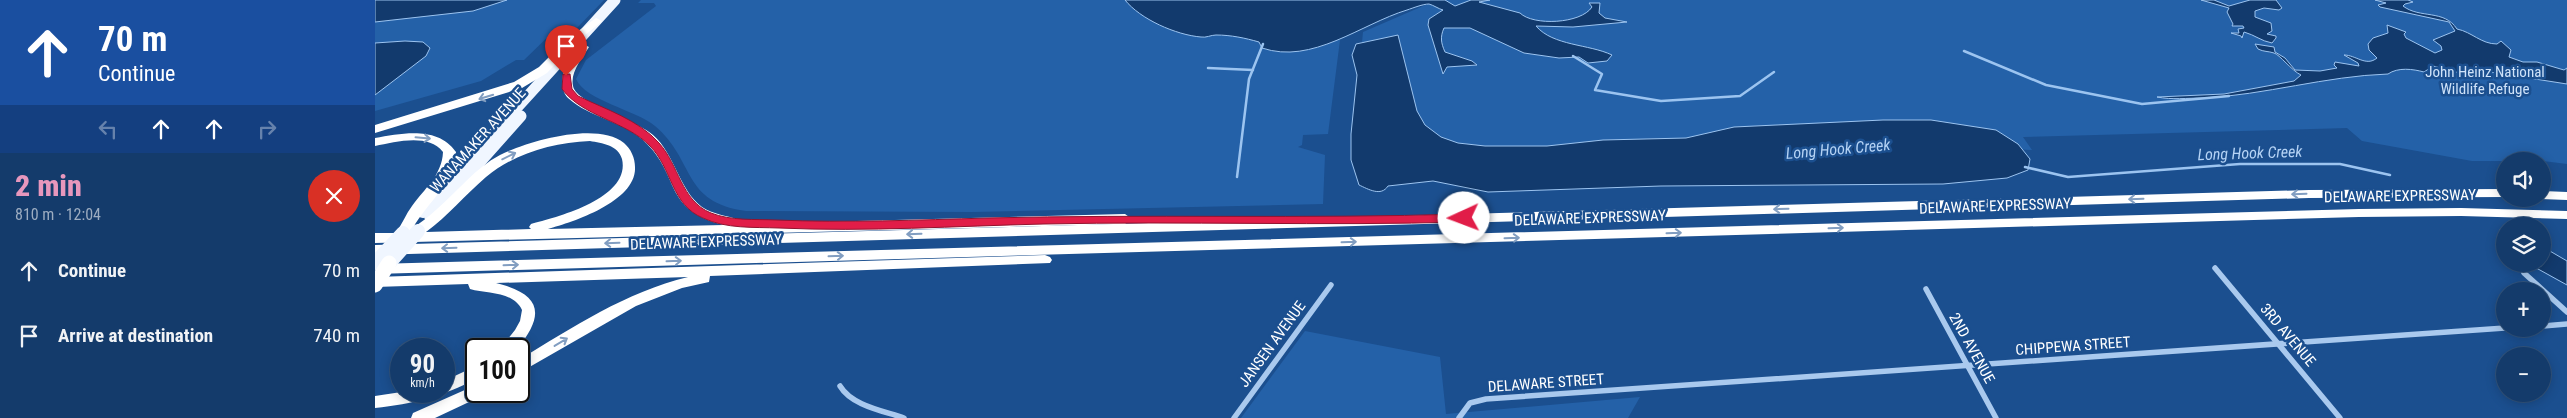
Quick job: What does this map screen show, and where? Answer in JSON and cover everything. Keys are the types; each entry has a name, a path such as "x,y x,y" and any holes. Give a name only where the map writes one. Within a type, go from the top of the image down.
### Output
{"highway":[{"path":"375,129 518,85 543,70 570,42 596,21"},
{"path":"583,47 566,76 569,92 578,100 631,126 655,144 664,157 684,198 696,210 707,216 732,222 817,226"},
{"path":"375,142 403,138 424,138 442,142 450,152 450,160 445,171 416,210 403,233"},
{"path":"418,231 444,211 485,171 503,159 532,146 562,139 591,138 614,144 623,150 629,158 629,172 621,186 601,203 573,217 528,228 446,236"},
{"name":"DELAWARE EXPRESSWAY","path":"375,250 2378,192 2496,193"},
{"path":"2551,195 2567,196"},
{"name":"DELAWARE EXPRESSWAY","path":"375,269 2427,212 2567,215"},
{"path":"375,238 1106,219 1365,221"},
{"path":"382,263 375,282 780,269 1183,253 1301,244"},
{"path":"530,360 613,311 653,292 699,278 780,269"},
{"path":"399,282 481,286 505,289 519,294 528,303 529,319 518,338"},
{"path":"419,418 448,407 465,398"},
{"path":"375,402 390,400"}],"main road":[{"name":"WANAMAKER AVENUE","path":"382,263 403,233 615,0"},
{"name":"WANAMAKER AVENUE","path":"382,263 418,231 625,0"}],"street":[{"name":"3RD AVENUE","path":"2215,268 2340,418"},
{"path":"2524,273 2567,312"},
{"name":"JANSEN AVENUE","path":"1234,418 1331,285"},
{"name":"2ND AVENUE","path":"1926,289 1996,418"},
{"path":"2551,325 2567,324"},
{"name":"CHIPPEWA STREET","path":"1642,389 2496,329"},
{"path":"840,386 844,393 851,398 904,418"},
{"name":"DELAWARE STREET","path":"1459,418 1469,403 1479,400 1642,389"}],"green space":[{"path":"375,0 604,0 575,30 556,29 524,60 516,60 481,81 375,111"},
{"path":"641,0 1170,0 1340,40 1328,134 1303,135 1302,145 1298,147 1325,155 1323,204 972,212 746,211 725,206 710,199 699,189 668,139 655,126 647,120 600,99 581,87 576,79 586,60 656,6 654,3 638,3"},
{"name":"John Heinz National Wildlife Refuge","path":"1437,0 2567,0 2567,164 2551,162 2551,152 2496,152 2496,161 2472,161 2362,141 2347,128 2023,137 2032,150 1965,147 1476,151 1355,117 1363,32"},
{"path":"1305,331 1440,357 1446,414 1640,397 1628,418 1241,418"}],"water":[{"path":"375,0 507,0 473,11 375,22"},
{"path":"1125,0 1445,0 1455,6 1471,0 1490,0 1479,2 1520,13 1535,20 1546,21 1568,20 1578,17 1592,7 1589,3 1600,3 1599,13 1605,18 1627,22 1573,27 1536,26 1543,33 1561,41 1612,55 1607,61 1588,63 1579,57 1559,58 1524,53 1470,28 1444,28 1441,40 1445,52 1472,61 1477,65 1447,67 1443,74 1428,25 1429,19 1443,10 1429,4 1390,16 1336,41 1318,47 1281,52 1262,48 1259,42 1238,37 1216,35 1203,37 1181,33 1149,20"},
{"path":"2201,0 2214,0 2229,6 2250,0 2276,0 2282,8 2279,10 2264,8 2255,11 2255,17 2271,23 2272,31 2267,34 2276,36 2276,38 2272,43 2244,32 2242,38 2231,33 2239,33 2238,29 2244,28 2243,26 2232,26 2233,24 2227,12 2229,8"},
{"path":"2375,0 2408,0 2413,2 2403,6 2410,10 2439,16 2452,23 2457,29 2486,42 2497,44 2501,41 2511,50 2509,57 2523,62 2537,62 2564,70 2567,68 2567,84 2484,71 2480,77 2475,77 2433,66 2424,72 2410,69 2401,70 2388,74 2342,78 2226,96 2180,99 2157,97 2224,94 2294,81 2301,75 2294,70 2276,54 2262,51 2255,44 2274,47 2275,52 2285,58 2295,70 2320,71 2337,68 2334,65 2335,62 2359,66 2358,63 2344,55 2365,61 2377,58 2369,50 2368,44 2373,38 2388,33 2387,25 2406,32 2404,34 2406,38 2435,53 2442,50 2441,46 2433,40 2455,31 2449,22 2380,7 2378,5 2386,3"},
{"path":"1398,35 1417,111 1425,125 1441,137 1458,143 1485,146 1547,146 1603,140 1686,138 1734,127 1883,120 1931,120 1996,130 2018,144 2030,159 2028,170 2007,178 1943,184 1661,186 1488,192 1433,181 1388,186 1378,192 1359,185 1351,160 1351,134 1357,75 1352,55 1356,44"},
{"path":"423,42 430,48 426,56 375,95 375,43"},
{"path":"2551,252 2567,261 2567,285 2543,272 2551,272"}],"waterway":[{"path":"1253,70 1263,44"},
{"path":"1964,51 2046,85 2142,104 2229,96"},
{"path":"1573,56 1602,74 1595,90 1661,101 1740,96 1774,72"},
{"path":"1208,68 1253,70"},
{"path":"1237,177 1249,79 1253,70"},
{"name":"Long Hook Creek","path":"2025,167 2068,177 2240,164 2340,164 2390,175"}],"route":[{"path":"566,76 567,89 575,98 631,126 655,144 664,157 684,198 691,207 707,216 723,221 764,224 791,223 817,226 1022,220 1256,219 1365,221 1464,218"}]}
